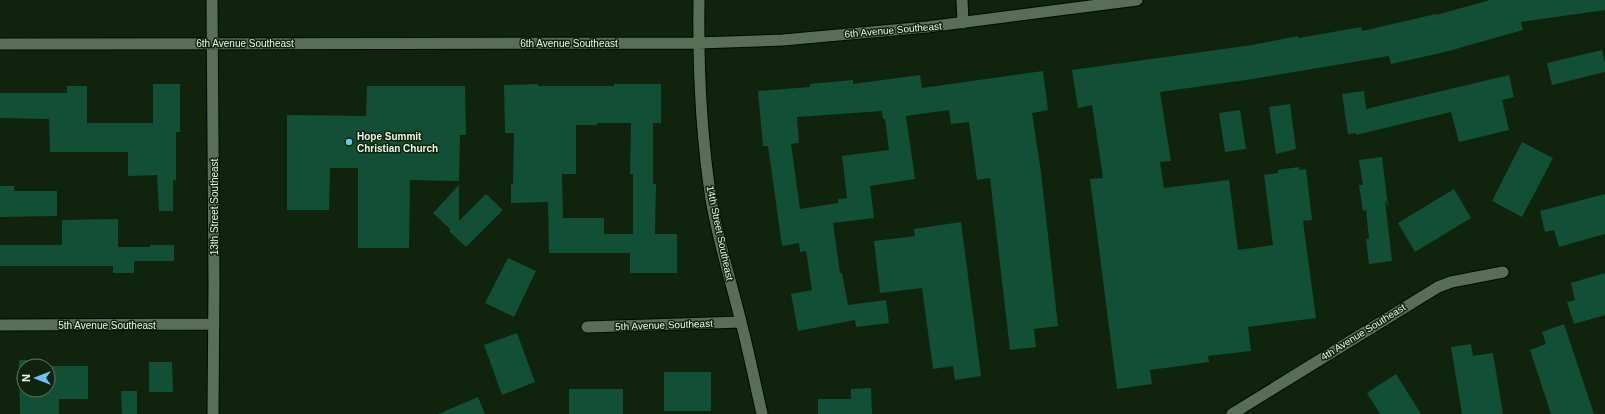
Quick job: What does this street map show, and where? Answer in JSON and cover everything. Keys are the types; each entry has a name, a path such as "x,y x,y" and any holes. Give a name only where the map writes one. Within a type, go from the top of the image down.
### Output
{"street":[{"name":"13th Street Southeast","path":"212,0 214,324 213,414"},
{"name":"14th Street Southeast","path":"699,0 698,43 702,115 711,200 762,414"},
{"path":"962,0 963,23"},
{"name":"6th Avenue Southeast","path":"0,44 698,43 783,40 963,23 1137,0"},
{"name":"4th Avenue Southeast","path":"1232,414 1438,287 1451,282 1502,272"},
{"name":"5th Avenue Southeast","path":"587,327 741,322"},
{"name":"5th Avenue Southeast","path":"0,325 214,324"}],"building":[{"path":"1490,0 1605,0 1605,10 1521,22 1523,30 1445,52 1391,64 1389,56 1246,80 1160,92 1171,161 1160,162 1164,188 1229,180 1238,250 1273,245 1264,175 1278,173 1278,170 1299,167 1299,170 1306,169 1312,220 1303,221 1316,318 1248,327 1251,351 1208,356 1209,362 1150,370 1152,384 1117,389 1090,179 1103,178 1092,105 1078,108 1072,70 1252,45 1298,36 1299,38 1361,27 1362,31 1436,15"},
{"path":"1602,50 1605,63 1605,72 1552,85 1547,63"},
{"path":"1043,71 1048,110 1032,113 1041,172 1058,326 1034,329 1036,347 1010,350 990,178 977,180 969,122 951,124 949,110 906,116 915,179 870,186 874,218 833,223 840,273 842,273 848,305 886,300 889,323 856,327 855,320 798,331 791,294 812,290 806,251 800,252 799,243 782,246 768,146 763,146 758,91 810,87 810,84 853,80 853,84 920,75 922,88","holes":["882,111 883,119 885,119 889,150 842,156 847,198 838,199 838,203 800,209 791,144 799,143 797,117"]},
{"path":"1509,75 1514,97 1502,100 1509,130 1459,142 1451,112 1356,135 1356,133 1348,134 1342,94 1364,91 1366,109"},
{"path":"153,84 180,84 180,132 176,132 176,180 173,180 173,211 159,211 157,175 128,176 128,152 50,152 49,119 0,118 0,93 67,93 67,86 87,86 87,123 153,123"},
{"path":"538,84 538,86 614,86 614,84 661,84 661,123 653,123 653,184 656,184 655,234 677,234 677,273 630,273 630,253 549,253 548,202 511,203 514,133 505,133 504,85","holes":["597,123 631,123 630,174 633,174 633,234 604,234 604,218 563,218 562,174 576,174 576,125 597,125"]},
{"name":"Hope Summit Christian Church","path":"367,86 465,86 466,135 460,135 459,181 410,180 409,248 358,248 358,168 330,168 329,210 287,210 287,115 366,116"},
{"path":"1290,104 1296,149 1276,154 1269,107"},
{"path":"1240,110 1246,149 1225,152 1219,113"},
{"path":"1522,142 1553,158 1522,217 1492,201"},
{"path":"1382,157 1388,206 1385,200 1392,261 1369,264 1366,239 1369,239 1366,210 1363,211 1359,185 1363,185 1359,160"},
{"path":"459,185 459,221 486,194 503,210 466,247 433,213"},
{"path":"0,186 14,186 14,191 57,191 57,216 0,217"},
{"path":"1454,189 1471,218 1415,252 1398,223"},
{"path":"1605,194 1605,234 1559,247 1554,230 1545,232 1540,211"},
{"path":"118,219 118,247 174,245 174,261 134,261 134,273 113,273 113,266 0,266 0,245 62,245 62,220"},
{"path":"961,222 981,376 955,380 953,366 933,369 922,288 880,293 874,241 915,236 914,229"},
{"path":"508,258 536,271 514,317 485,303"},
{"path":"1605,273 1605,315 1574,324 1567,302 1575,300 1571,283"},
{"path":"1564,324 1594,414 1551,414 1530,350 1546,344 1542,332"},
{"path":"517,333 535,382 502,395 484,345"},
{"path":"1471,344 1473,356 1493,353 1503,414 1462,414 1451,347"},
{"path":"149,362 172,362 173,392 149,392"},
{"path":"56,366 88,366 88,399 59,399 59,414 20,414 20,398 56,398"},
{"path":"664,372 711,372 711,411 664,411"},
{"path":"1396,374 1421,414 1380,414 1367,393"},
{"path":"871,388 872,414 818,414 818,399 851,399 851,389"},
{"path":"569,389 623,389 623,414 569,414"},
{"path":"121,391 137,391 137,414 122,414"},
{"path":"478,397 485,414 438,414"}],"place":[{"name":"Hope Summit Christian Church","path":"349,142"}]}
